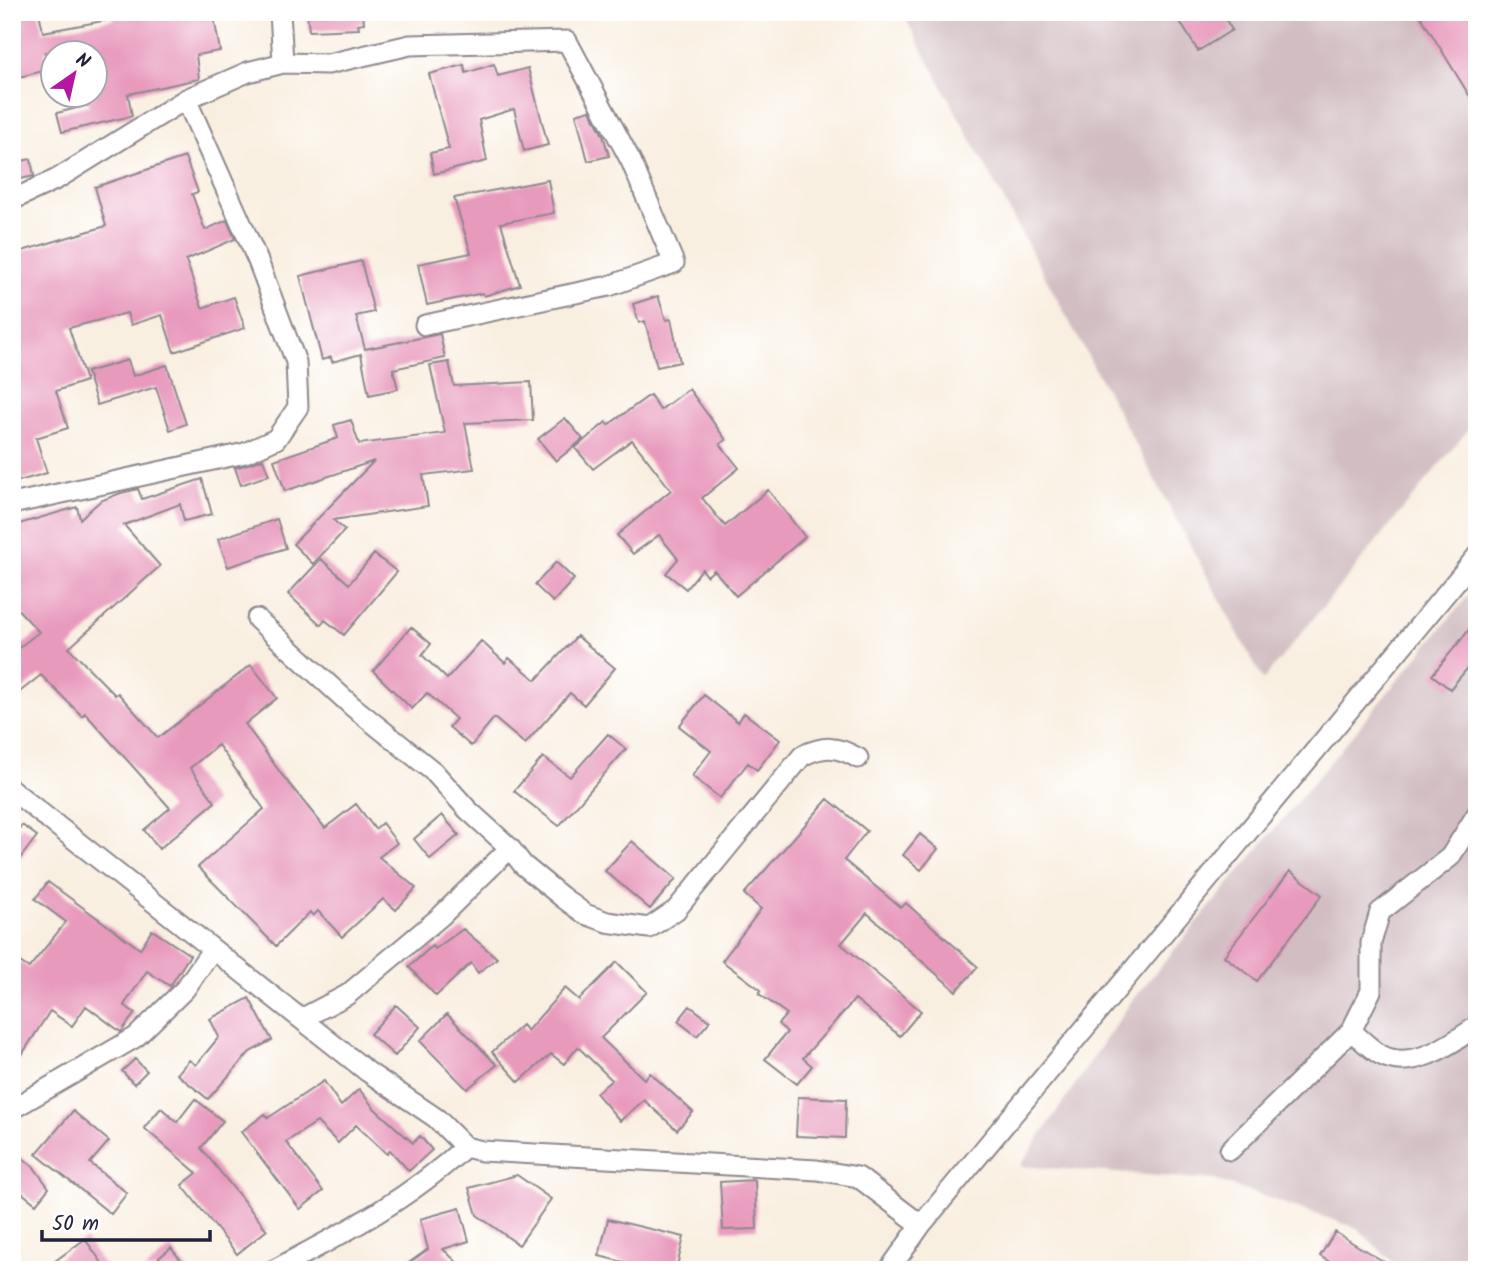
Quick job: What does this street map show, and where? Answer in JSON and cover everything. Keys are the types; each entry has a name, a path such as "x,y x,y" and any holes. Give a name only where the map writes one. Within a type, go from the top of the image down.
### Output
{"street":[{"path":"279,12 283,63"},
{"path":"12,200 57,179 186,99 248,72 283,63 328,64 410,45 567,41 631,161 674,262 609,286 425,325"},
{"path":"12,504 245,453 276,439 298,407 296,362 258,261 186,99"},
{"path":"889,1270 921,1225 1475,561"},
{"path":"257,619 352,706 434,772 468,810 510,848 523,865 585,914 607,922 649,928 676,910 802,756 819,748 839,748 858,758"},
{"path":"12,790 407,1102 436,1118 465,1147 495,1152 817,1170 858,1177 921,1225"},
{"path":"1230,1150 1351,1031 1371,991 1371,943 1380,912 1450,857 1477,814"},
{"path":"301,1019 347,995 440,916 510,848"},
{"path":"12,1109 136,1037 184,989 212,950"},
{"path":"1351,1031 1383,1056 1414,1060 1452,1042 1477,1026"},
{"path":"274,1270 397,1203 433,1177 465,1147"}],"shaded area":[{"path":"902,12 1477,12 1477,419 1263,680"},
{"path":"1477,585 1477,1270 1401,1270 1357,1228 1215,1180 1020,1166 1131,1002"}],"building":[{"path":"12,12 39,12 43,32 114,19 113,12 213,12 220,51 196,55 199,79 128,94 132,116 62,132 57,113 77,108 108,108 108,38 38,38 38,72 12,79"},
{"path":"307,12 363,12 364,23 358,24 359,29 309,31"},
{"path":"1174,12 1221,12 1232,30 1198,51"},
{"path":"1418,12 1477,12 1477,108"},
{"path":"494,64 498,76 528,68 548,145 524,151 514,109 479,120 487,161 434,174 430,153 449,149 429,74 464,65 466,73"},
{"path":"590,110 603,135 609,156 588,161 576,114"},
{"path":"185,157 198,192 192,194 205,230 227,220 235,239 186,260 202,308 234,297 245,328 174,352 162,315 131,325 127,313 69,328 86,381 56,391 68,428 36,438 47,473 12,483 12,369 16,368 12,352 12,254 106,226 95,187"},
{"path":"31,159 34,176 12,181 12,163"},
{"path":"548,180 554,213 501,223 520,285 484,296 483,293 427,305 418,264 471,253 454,198"},
{"path":"361,261 374,312 356,316 365,349 440,334 445,358 393,369 398,389 369,395 361,354 332,362 331,357 322,360 300,276"},
{"path":"658,296 666,320 671,319 680,362 657,367 645,321 639,323 633,304"},
{"path":"128,360 133,376 167,365 186,424 170,430 156,387 97,405 87,372"},
{"path":"449,362 454,386 531,382 533,420 465,423 474,469 423,475 428,506 333,520 345,530 313,564 293,544 374,461 285,491 274,460 338,438 334,425 351,420 359,444 445,433 430,365"},
{"path":"689,389 726,440 720,444 739,468 702,498 725,526 768,490 805,537 736,596 714,570 707,576 702,569 686,589 666,573 678,559 659,535 633,554 617,535 671,490 632,440 593,469 575,448 606,422 608,425 650,395 660,410"},
{"path":"565,418 583,439 556,461 538,439"},
{"path":"263,459 269,475 241,485 235,468"},
{"path":"202,479 212,514 184,521 180,504 124,525 160,566 69,648 115,695 118,693 158,738 251,665 277,698 245,724 282,775 325,828 356,804 375,829 382,823 397,843 379,857 416,888 396,910 383,899 342,937 318,911 313,916 310,912 276,946 198,867 264,809 218,745 190,768 215,802 159,849 144,830 170,808 85,713 82,716 41,675 12,698 12,653 39,632 12,603 12,526 77,507 80,519 100,501 121,493 138,489 142,499"},
{"path":"277,519 286,548 228,567 218,539"},
{"path":"374,554 397,572 344,635 325,620 321,625 288,594 321,559 349,584"},
{"path":"556,562 574,579 553,602 535,585"},
{"path":"1477,620 1477,657 1450,689 1432,675"},
{"path":"411,627 431,644 422,655 447,679 481,641 505,663 509,658 536,680 577,636 615,668 584,705 570,693 525,744 494,718 471,746 449,727 456,719 427,693 412,709 373,671"},
{"path":"704,695 738,722 744,713 780,740 757,770 748,763 720,798 692,776 711,751 679,726"},
{"path":"608,734 626,749 559,826 514,791 543,757 570,777"},
{"path":"828,799 867,831 844,860 901,908 906,903 978,967 956,991 867,913 841,944 921,1011 900,1036 855,999 803,1058 812,1066 797,1084 765,1059 787,1032 778,1024 787,1014 759,994 761,990 722,961 761,909 744,894"},
{"path":"442,815 459,835 430,859 414,839"},
{"path":"22,825 37,836 12,869 12,838"},
{"path":"920,834 938,849 921,870 903,855"},
{"path":"632,841 676,879 650,909 605,871"},
{"path":"1290,871 1322,895 1257,981 1224,956"},
{"path":"48,882 140,949 152,930 190,955 170,986 147,971 124,1005 135,1013 121,1032 86,1006 72,1026 50,1011 12,1070 12,972 20,962 29,968 66,922 35,899"},
{"path":"463,929 497,958 478,973 471,963 436,996 409,967 432,946 435,949"},
{"path":"617,962 647,992 601,1038 644,1079 650,1073 693,1112 677,1130 644,1100 620,1121 596,1093 612,1080 578,1047 564,1064 551,1054 519,1082 492,1052 522,1025 527,1031 565,988 579,1000"},
{"path":"249,998 272,1040 250,1052 208,1099 177,1074 189,1060 196,1065 219,1037 210,1019"},
{"path":"396,1005 420,1027 395,1056 370,1034"},
{"path":"690,1006 710,1021 697,1036 678,1021"},
{"path":"447,1014 497,1065 467,1089 420,1041"},
{"path":"135,1059 147,1071 134,1084 122,1071"},
{"path":"324,1081 341,1106 359,1089 374,1108 413,1143 420,1136 432,1150 409,1171 390,1150 387,1154 356,1125 338,1143 317,1122 286,1142 323,1191 300,1209 241,1132 265,1114 268,1118"},
{"path":"798,1097 846,1099 845,1138 796,1136"},
{"path":"195,1099 223,1121 201,1148 267,1230 237,1254 182,1185 197,1173 144,1128 161,1108 177,1122"},
{"path":"73,1111 109,1141 90,1163 127,1193 111,1214 36,1154"},
{"path":"12,1150 33,1166 49,1188 36,1204 12,1185"},
{"path":"517,1175 551,1199 519,1245 477,1215 469,1188"},
{"path":"755,1180 757,1229 723,1230 720,1182"},
{"path":"460,1208 469,1241 443,1249 465,1270 399,1270 428,1249 420,1219"},
{"path":"608,1219 684,1237 676,1270 656,1270 599,1256"},
{"path":"1335,1232 1398,1270 1343,1270 1320,1256"},
{"path":"85,1239 107,1270 43,1270"},
{"path":"171,1248 189,1270 144,1270"}]}
